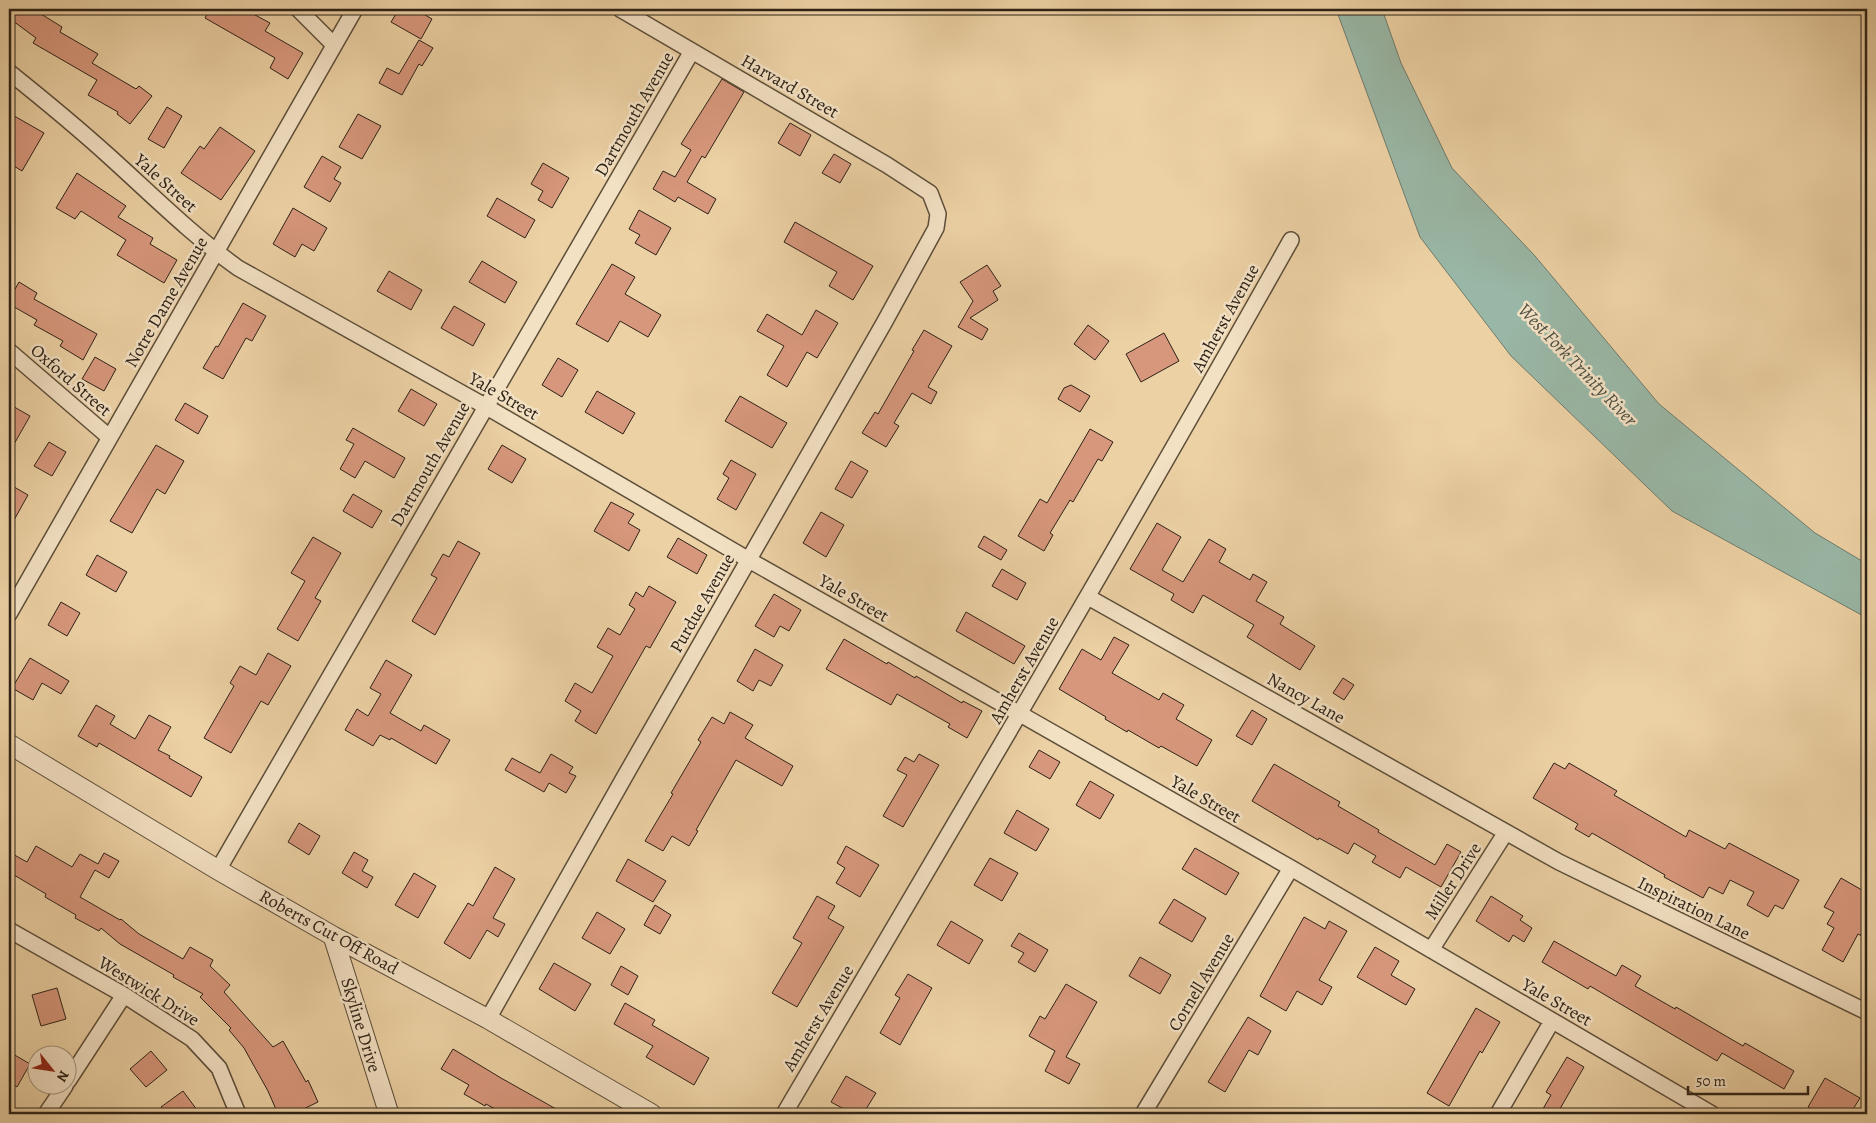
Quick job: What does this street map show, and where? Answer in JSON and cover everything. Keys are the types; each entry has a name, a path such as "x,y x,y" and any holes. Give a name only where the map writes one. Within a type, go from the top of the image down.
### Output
{"street":[{"path":"298,9 334,45"},
{"name":"Notre Dame Avenue","path":"9,614 265,163 355,9"},
{"name":"Harvard Street","path":"620,9 887,165 930,193 935,203"},
{"name":"Dartmouth Avenue","path":"218,870 692,51"},
{"name":"Yale Street","path":"9,72 112,159 169,213 238,268 485,406 748,560 1290,868 1712,1114"},
{"name":"Purdue Avenue","path":"488,1019 884,323 936,228 938,214 935,203"},
{"name":"Amherst Avenue","path":"784,1114 1088,597 1291,240"},
{"name":"Oxford Street","path":"9,351 109,437"},
{"name":"Nancy Lane","path":"1088,597 1506,832"},
{"name":"Roberts Cut Off Road","path":"9,744 218,870 333,936 488,1019 652,1114"},
{"name":"Miller Drive","path":"1431,950 1506,832"},
{"name":"Inspiration Lane","path":"1506,832 1576,871 1867,1012"},
{"name":"Cornell Avenue","path":"1143,1114 1290,868"},
{"name":"Westwick Drive","path":"9,930 124,995 192,1039 219,1068 238,1114"},
{"name":"Skyline Drive","path":"333,936 389,1114"},
{"path":"78,1066 124,995"},
{"path":"1498,1114 1552,1021"},
{"path":"46,1114 58,1096"}],"water":[{"name":"West Fork Trinity River","path":"1336,9 1382,9 1401,63 1452,168 1535,256 1659,404 1815,533 1867,564 1867,618 1672,511 1511,356 1420,237"}],"building":[{"path":"9,9 33,9 62,27 60,32 98,54 92,63 136,89 139,86 152,96 130,124 117,114 118,112 88,95 97,80 33,43 36,38 9,18"},
{"path":"210,9 244,9 270,23 265,31 303,53 288,79 270,68 275,58 205,18"},
{"path":"399,9 415,9 432,19 421,39 391,22"},
{"path":"419,40 433,48 422,66 419,64 402,95 379,83 387,68 399,74"},
{"path":"722,79 744,92 705,158 702,156 687,182 716,199 708,214 678,197 675,202 653,189 663,171 675,177 691,150 681,144"},
{"path":"167,107 182,116 164,148 148,139"},
{"path":"9,113 44,133 22,171 9,163"},
{"path":"358,114 381,126 362,159 339,147"},
{"path":"790,123 811,135 800,156 778,143"},
{"path":"220,127 255,151 221,200 181,173 200,146 204,149"},
{"path":"834,154 851,164 840,183 822,173"},
{"path":"322,156 341,167 334,179 341,183 330,202 304,187"},
{"path":"543,163 569,178 552,208 538,200 543,191 531,184"},
{"path":"77,173 126,206 118,217 153,238 150,244 177,260 164,283 117,255 126,240 81,211 75,219 56,208"},
{"path":"497,198 535,220 525,238 487,216"},
{"path":"293,208 327,228 314,251 302,244 295,257 273,244"},
{"path":"639,210 671,228 656,255 635,243 640,235 629,229"},
{"path":"795,222 873,266 853,300 829,286 837,272 784,242"},
{"path":"482,261 517,282 505,303 469,282"},
{"path":"612,264 635,277 625,294 661,315 648,337 620,321 608,342 576,324"},
{"path":"987,265 1001,286 993,291 998,300 970,318 988,329 982,340 958,327 973,301 960,282"},
{"path":"389,271 422,290 411,310 377,291"},
{"path":"19,282 37,293 34,299 97,334 83,360 60,346 63,341 34,325 37,320 9,304 9,300"},
{"path":"243,303 266,316 252,341 246,338 223,379 203,368 216,346 218,347"},
{"path":"454,306 485,324 473,346 441,328"},
{"path":"816,310 838,323 817,358 807,352 787,387 767,375 784,346 757,331 767,314 802,335"},
{"path":"1088,325 1109,341 1095,360 1074,344"},
{"path":"924,330 952,346 928,387 937,392 931,404 912,393 894,423 899,426 886,447 862,433 875,412 878,414"},
{"path":"1164,333 1179,361 1141,382 1126,354"},
{"path":"95,357 116,369 104,391 82,379"},
{"path":"558,358 578,370 562,397 542,385"},
{"path":"1071,385 1090,396 1080,412 1058,399 1064,388"},
{"path":"411,389 437,404 424,426 398,411"},
{"path":"597,391 635,413 623,434 585,412"},
{"path":"740,396 787,423 772,448 725,421"},
{"path":"185,403 208,416 198,434 175,420"},
{"path":"9,404 30,416 9,453"},
{"path":"353,428 405,458 394,478 365,461 355,478 340,469 354,444 346,440"},
{"path":"1090,429 1113,442 1102,461 1098,459 1073,502 1070,500 1050,533 1053,535 1044,551 1018,536 1040,499 1047,503"},
{"path":"49,442 66,452 52,476 34,466"},
{"path":"156,445 184,461 165,494 157,489 132,533 110,521"},
{"path":"502,445 526,459 512,483 488,469"},
{"path":"731,460 756,474 736,510 717,499 729,478 723,474"},
{"path":"851,461 868,471 852,498 835,489"},
{"path":"9,484 28,495 9,529"},
{"path":"353,494 382,511 372,528 343,511"},
{"path":"611,502 634,514 628,523 640,530 629,551 594,531"},
{"path":"821,512 844,525 826,557 803,543"},
{"path":"1157,523 1181,537 1162,570 1183,582 1209,539 1226,549 1219,562 1250,580 1253,574 1267,582 1256,601 1284,617 1280,624 1315,646 1300,670 1247,637 1254,625 1203,595 1193,613 1171,600 1174,594 1130,569"},
{"path":"984,536 1007,550 1001,560 978,547"},
{"path":"313,537 341,553 315,598 321,601 298,641 277,629 305,581 291,573"},
{"path":"678,538 707,555 697,574 667,557"},
{"path":"458,541 480,553 435,635 412,621 437,578 431,575 443,554 449,557"},
{"path":"97,555 127,572 116,592 86,575"},
{"path":"1002,569 1026,583 1017,600 992,586"},
{"path":"649,586 676,602 650,648 646,646 596,734 575,721 581,711 565,701 575,683 592,693 613,656 597,647 608,628 620,635 635,609 629,605 636,592 643,597"},
{"path":"774,594 801,610 789,631 780,626 774,637 755,626"},
{"path":"61,602 80,613 67,636 48,625"},
{"path":"966,612 1025,646 1014,664 956,631"},
{"path":"1114,637 1129,645 1112,673 1159,700 1163,693 1184,705 1176,719 1212,740 1197,766 1161,746 1159,748 1128,730 1127,732 1059,689 1082,649 1101,660"},
{"path":"844,639 887,664 888,662 962,703 963,701 982,711 967,738 948,727 950,724 897,694 891,705 826,669"},
{"path":"755,649 783,665 771,686 759,680 753,691 737,681"},
{"path":"268,653 291,666 268,705 261,701 231,753 204,738 234,686 230,683 240,666 256,675"},
{"path":"30,658 69,681 61,694 42,683 33,700 12,688"},
{"path":"386,660 412,675 390,713 421,731 424,725 450,740 436,764 391,738 390,740 380,735 373,746 345,730 357,709 368,716 381,694 370,688"},
{"path":"1343,678 1354,685 1344,700 1333,693"},
{"path":"96,705 115,716 110,724 135,739 149,715 171,727 158,750 202,777 191,797 99,743 97,747 78,736"},
{"path":"1252,710 1267,719 1252,745 1236,736"},
{"path":"730,712 753,725 745,738 793,766 782,786 736,760 696,830 698,831 689,846 672,836 663,851 645,841 673,794 671,793 701,742 698,740 712,717 724,724"},
{"path":"1039,750 1060,762 1050,779 1029,767"},
{"path":"551,754 573,767 569,773 576,776 566,793 549,783 544,792 505,770 512,758 540,773"},
{"path":"919,754 939,765 903,827 883,816 907,775 897,770 905,757 914,762"},
{"path":"1554,763 1565,769 1569,763 1617,791 1614,795 1686,837 1689,830 1725,849 1729,843 1799,880 1783,909 1775,905 1768,917 1747,905 1754,892 1730,880 1723,894 1709,887 1703,898 1664,877 1665,875 1592,833 1589,837 1575,829 1578,824 1533,798"},
{"path":"1274,764 1340,802 1338,806 1435,865 1447,844 1461,852 1441,887 1406,867 1400,878 1372,862 1376,856 1354,843 1348,854 1319,838 1318,840 1252,801"},
{"path":"1090,781 1114,795 1100,819 1076,805"},
{"path":"1017,810 1049,829 1036,851 1004,833"},
{"path":"299,823 320,836 309,855 288,842"},
{"path":"36,846 72,867 80,854 98,864 104,853 119,861 109,878 95,870 80,897 121,919 139,934 183,959 190,947 213,960 210,966 230,985 224,992 273,1047 283,1041 306,1082 308,1080 318,1102 293,1114 278,1114 268,1091 244,1048 229,1030 231,1028 200,997 203,994 120,944 101,928 99,931 75,918 76,915 45,897 46,894 9,872 9,852 27,862"},
{"path":"846,846 879,865 860,897 836,883 845,868 837,863"},
{"path":"1195,848 1239,873 1226,895 1182,869"},
{"path":"354,852 368,860 362,871 373,877 367,888 342,873"},
{"path":"990,858 1018,873 1002,901 974,885"},
{"path":"628,859 666,881 653,902 616,881"},
{"path":"495,867 515,879 493,918 505,924 498,937 487,930 470,959 444,943 468,903 473,906"},
{"path":"414,873 436,886 418,918 395,905"},
{"path":"1841,878 1867,893 1867,926 1862,936 1858,934 1843,962 1822,950 1834,928 1827,924 1834,912 1824,907"},
{"path":"817,896 835,906 828,918 844,927 797,1007 772,993 802,943 793,938"},
{"path":"1491,896 1523,916 1520,920 1532,928 1524,942 1513,935 1509,942 1476,921"},
{"path":"1174,899 1206,918 1192,942 1159,923"},
{"path":"655,905 671,915 660,934 644,925"},
{"path":"597,912 625,929 610,954 582,938"},
{"path":"1304,917 1325,929 1329,921 1347,931 1319,980 1332,987 1322,1005 1297,991 1286,1011 1260,996"},
{"path":"951,921 983,940 969,964 937,945"},
{"path":"1019,933 1048,950 1035,972 1018,962 1024,953 1011,946"},
{"path":"1554,941 1616,976 1622,965 1641,976 1635,986 1675,1009 1676,1007 1743,1046 1745,1043 1794,1071 1784,1089 1722,1053 1717,1061 1590,986 1588,989 1542,962"},
{"path":"1375,947 1399,961 1391,975 1415,989 1406,1005 1357,977"},
{"path":"1140,957 1171,975 1160,994 1129,976"},
{"path":"554,963 591,984 575,1011 539,989"},
{"path":"621,966 638,976 628,995 611,985"},
{"path":"908,974 932,988 900,1045 880,1033 900,998 895,995"},
{"path":"1066,984 1097,1002 1066,1057 1080,1064 1069,1084 1045,1071 1055,1051 1029,1036 1040,1016 1045,1019"},
{"path":"57,988 66,1019 41,1026 32,995"},
{"path":"625,1003 655,1020 652,1025 709,1058 694,1085 646,1057 653,1046 614,1024"},
{"path":"1476,1008 1500,1022 1482,1053 1480,1051 1449,1106 1427,1093"},
{"path":"1248,1017 1271,1031 1258,1055 1249,1050 1225,1092 1208,1082"},
{"path":"453,1049 565,1114 504,1114 464,1094 469,1085 441,1069"},
{"path":"151,1051 167,1070 146,1087 130,1069"},
{"path":"13,1054 28,1063 28,1068 17,1087 9,1082 9,1061"},
{"path":"1567,1057 1584,1067 1557,1114 1540,1114 1551,1095 1546,1092"},
{"path":"846,1076 876,1093 863,1114 853,1114 831,1102"},
{"path":"1825,1078 1860,1098 1850,1114 1820,1114 1808,1107"},
{"path":"183,1091 200,1114 166,1114 161,1107"}]}
